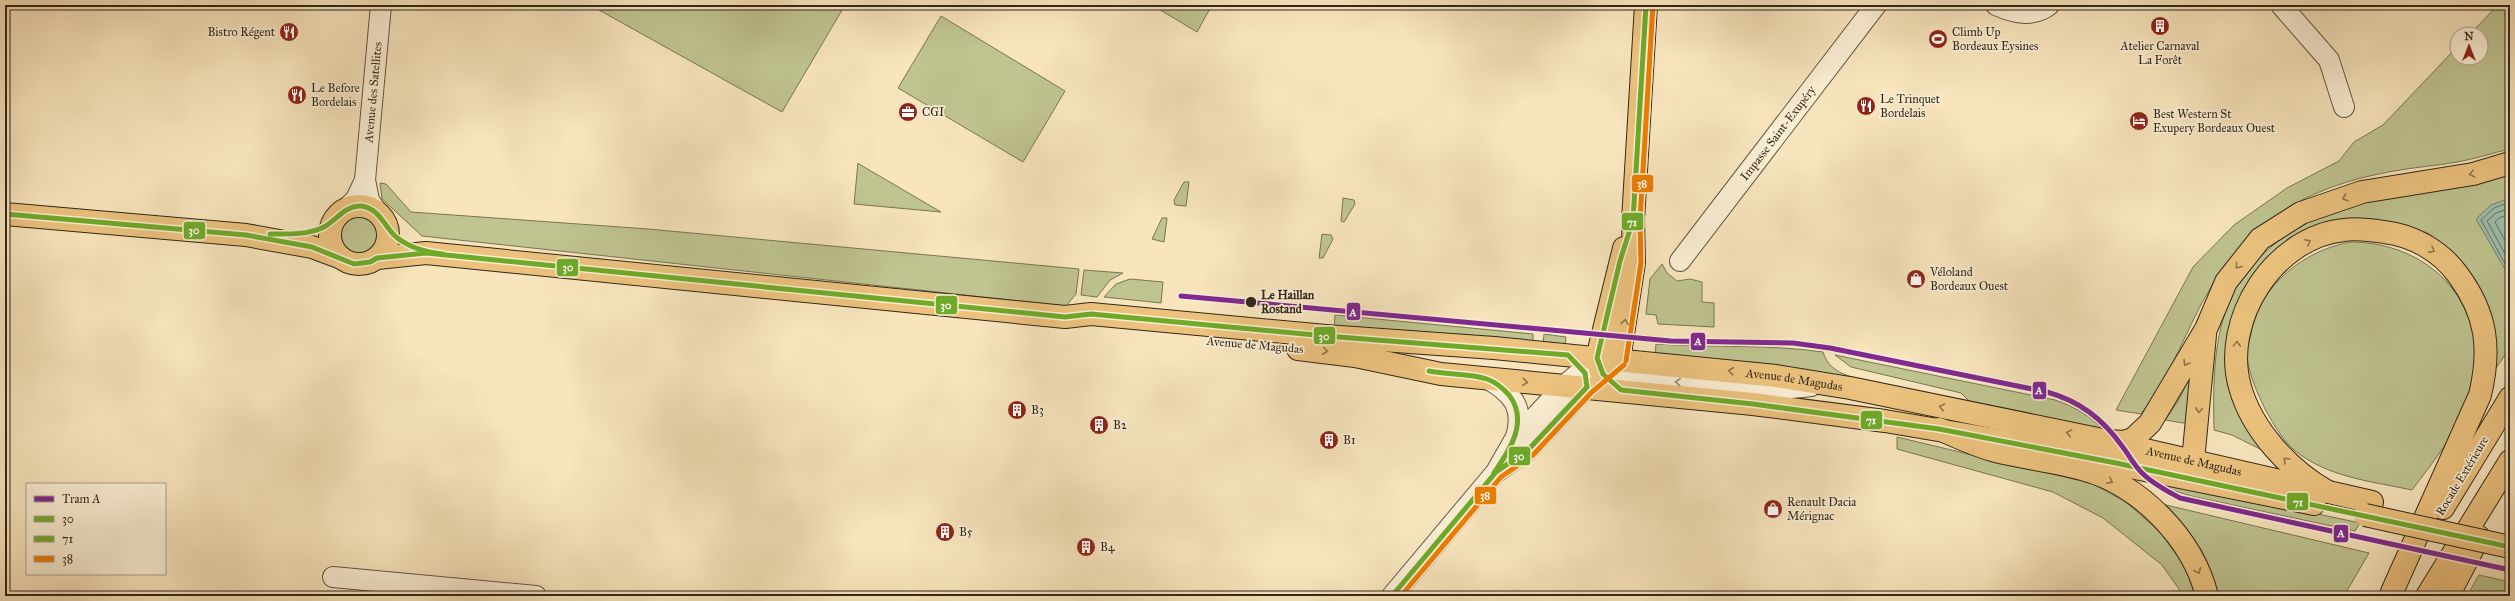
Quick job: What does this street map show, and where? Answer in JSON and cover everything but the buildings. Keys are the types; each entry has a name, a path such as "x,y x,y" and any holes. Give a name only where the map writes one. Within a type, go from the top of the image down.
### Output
{"main road":[{"path":"1619,360 1634,263 1633,220 1646,5"},
{"path":"2107,441 2124,442 2133,439 2150,423 2206,330 2226,282 2260,239 2301,213 2362,192 2474,174 2510,163"},
{"path":"5,214 246,235 312,247 354,264 370,262 377,258 386,245 382,220 360,206 340,215 322,228 302,233 246,235"},
{"path":"339,257 331,243 331,227 340,215"},
{"name":"Avenue de Magudas","path":"382,220 397,238 426,253"},
{"path":"1394,364 1440,358 1589,370 1633,220"},
{"path":"2328,492 2300,474 2274,448 2260,427 2240,387 2236,340 2244,312 2259,286 2275,265 2300,246 2319,236 2343,230 2370,230 2397,233 2438,253 2454,269 2469,289 2477,307 2487,348 2486,368 2480,395 2391,594"},
{"name":"Avenue de Magudas","path":"377,258 426,253 1065,317 1091,314 1326,336 1589,370 1620,390 1753,404 1939,429 2213,483 2510,532"},
{"name":"Avenue de Magudas","path":"1065,317 1090,326 1161,336 1325,351 1441,374 1565,385 1589,370 1619,360 1776,376 1829,384 2107,441 2328,492 2368,509 2510,547"},
{"path":"2206,330 2194,461 2197,473 2213,483"},
{"name":"Rocade Extérieure","path":"2391,594 2510,398"},
{"path":"1939,429 1996,451 2084,469 2135,495 2155,510 2180,537 2194,562 2207,596"},
{"path":"2427,596 2510,461"},
{"path":"2448,596 2510,476"}],"street":[{"name":"Avenue des Satellites","path":"381,5 365,180 369,200 382,220"},
{"name":"Impasse Saint-Exupéry","path":"1680,261 1876,5"},
{"path":"1996,5 2015,13 2029,13 2049,5"},
{"path":"2280,5 2329,60 2344,107"},
{"name":"Avenue des Satellites","path":"340,215 356,199 365,180"},
{"path":"1496,472 1528,450 1589,370 1752,388 1796,388 1829,384"},
{"path":"1486,378 1501,387 1516,406 1520,416 1516,437"},
{"path":"1392,596 1496,472 1516,437 1565,385"},
{"path":"333,577 536,596"}],"green space":[{"path":"590,5 845,5 782,112"},
{"path":"1152,5 1212,5 1197,32"},
{"path":"2498,5 2510,5 2510,149 2464,161 2365,177 2312,195 2288,208 2266,223 2246,241 2227,262 2202,303 2162,384 2141,414 2116,410 2193,267 2234,225 2287,188 2339,161 2354,142 2383,125 2449,55 2449,66 2489,66 2489,26 2478,26"},
{"path":"941,16 1065,91 1023,162 898,88"},
{"path":"858,163 859,164 941,212 854,204"},
{"path":"2510,174 2510,348 2496,368 2494,326 2465,268 2452,251 2428,233 2412,228 2314,231 2231,328 2274,456 2232,435 2214,430 2214,378 2221,327 2226,310 2232,294 2237,286 2270,248 2299,227 2331,212 2366,200 2440,185"},
{"path":"1184,182 1189,182 1186,206 1175,205 1174,200"},
{"path":"380,183 386,184 411,212 648,229 1079,269 1076,294 1066,306 422,236 382,199"},
{"path":"1343,198 1354,200 1355,204 1344,222 1341,221"},
{"path":"355,215 363,215 374,221 380,232 380,240 374,251 363,257 355,257 344,251 338,240 338,232 344,221"},
{"path":"1162,218 1167,218 1164,242 1152,239"},
{"path":"1322,234 1331,235 1333,239 1323,258 1319,258"},
{"path":"2350,242 2381,245 2408,254 2432,268 2451,287 2465,309 2474,335 2476,364 2471,394 2467,406 2454,432 2412,490 2369,482 2341,474 2314,463 2296,452 2285,441 2265,409 2250,372 2247,352 2256,316 2264,300 2274,286 2286,273 2300,262 2316,253"},
{"path":"1662,264 1667,273 1677,281 1690,279 1702,282 1702,302 1714,303 1714,327 1658,324 1656,315 1646,314 1650,279"},
{"path":"1084,270 1123,273 1110,280 1097,297 1081,295"},
{"path":"1130,279 1163,282 1161,303 1104,297 1116,284"},
{"path":"1335,315 1533,334 1533,344 1334,332"},
{"path":"1544,334 1566,337 1565,347 1543,345"},
{"path":"1656,344 1781,348 1823,352 1827,361 1840,372 1848,376 1884,385 1655,356"},
{"path":"1835,355 2055,400 2082,413 2094,421 2105,432 1971,403 1961,393 1851,367"},
{"path":"2197,363 2189,424 2165,420 2178,401"},
{"path":"1897,437 2094,484 2127,503 2160,532 2186,568 2195,596 2179,596 2179,589 2162,565 2103,518 2053,492 1897,449"},
{"path":"2164,481 2360,523 2355,531 2191,496 2172,490"},
{"path":"2166,505 2369,553 2344,596 2217,596 2210,570 2199,547 2192,536"},
{"path":"2479,575 2510,582 2510,596 2467,596"}],"water":[{"path":"2510,198 2510,278 2476,219 2491,205"}],"tram line":[{"name":"A","path":"1181,296 1671,341 1793,343 1830,348 2047,392 2069,400 2098,419 2125,449 2136,467 2146,477 2155,484 2180,498 2510,570"}],"transit line":[{"name":"71","path":"1646,5 1633,220 1620,261 1597,358 1603,374 1621,390 1753,404 1939,429 2116,463 2510,547"},
{"name":"38","path":"1626,361 1641,263 1640,220 1653,5"},
{"name":"30","path":"270,234 296,234 310,232 322,228 350,208 361,206 367,207 376,213 398,239 410,246 429,252 443,254"},
{"name":"30","path":"5,214 246,235 312,247 354,264 370,262 377,258 426,253 1065,317 1091,314 1326,336 1568,355 1585,373 1587,387 1528,450 1496,472 1392,596"},
{"name":"38","path":"1401,596 1501,477 1533,455 1592,392 1624,365"},
{"name":"30","path":"1429,371 1487,379 1499,386 1509,395 1515,405 1517,425 1511,445 1494,473"}],"place":[{"name":"Atelier Carnaval La Forêt","path":"2160,26"},
{"name":"Bistro Régent","path":"289,32"},
{"name":"Climb Up Bordeaux Eysines","path":"1938,39"},
{"name":"Le Before Bordelais","path":"297,95"},
{"name":"Le Trinquet Bordelais","path":"1866,106"},
{"name":"CGI","path":"908,112"},
{"name":"Best Western St Exupery Bordeaux Ouest","path":"2139,121"},
{"name":"Véloland Bordeaux Ouest","path":"1916,279"},
{"name":"Le Haillan Rostand","path":"1251,302"},
{"name":"B3","path":"1017,410"},
{"name":"B2","path":"1099,425"},
{"name":"B1","path":"1329,440"},
{"name":"Renault Dacia Mérignac","path":"1773,509"},
{"name":"B5","path":"945,532"},
{"name":"B4","path":"1086,547"}]}
